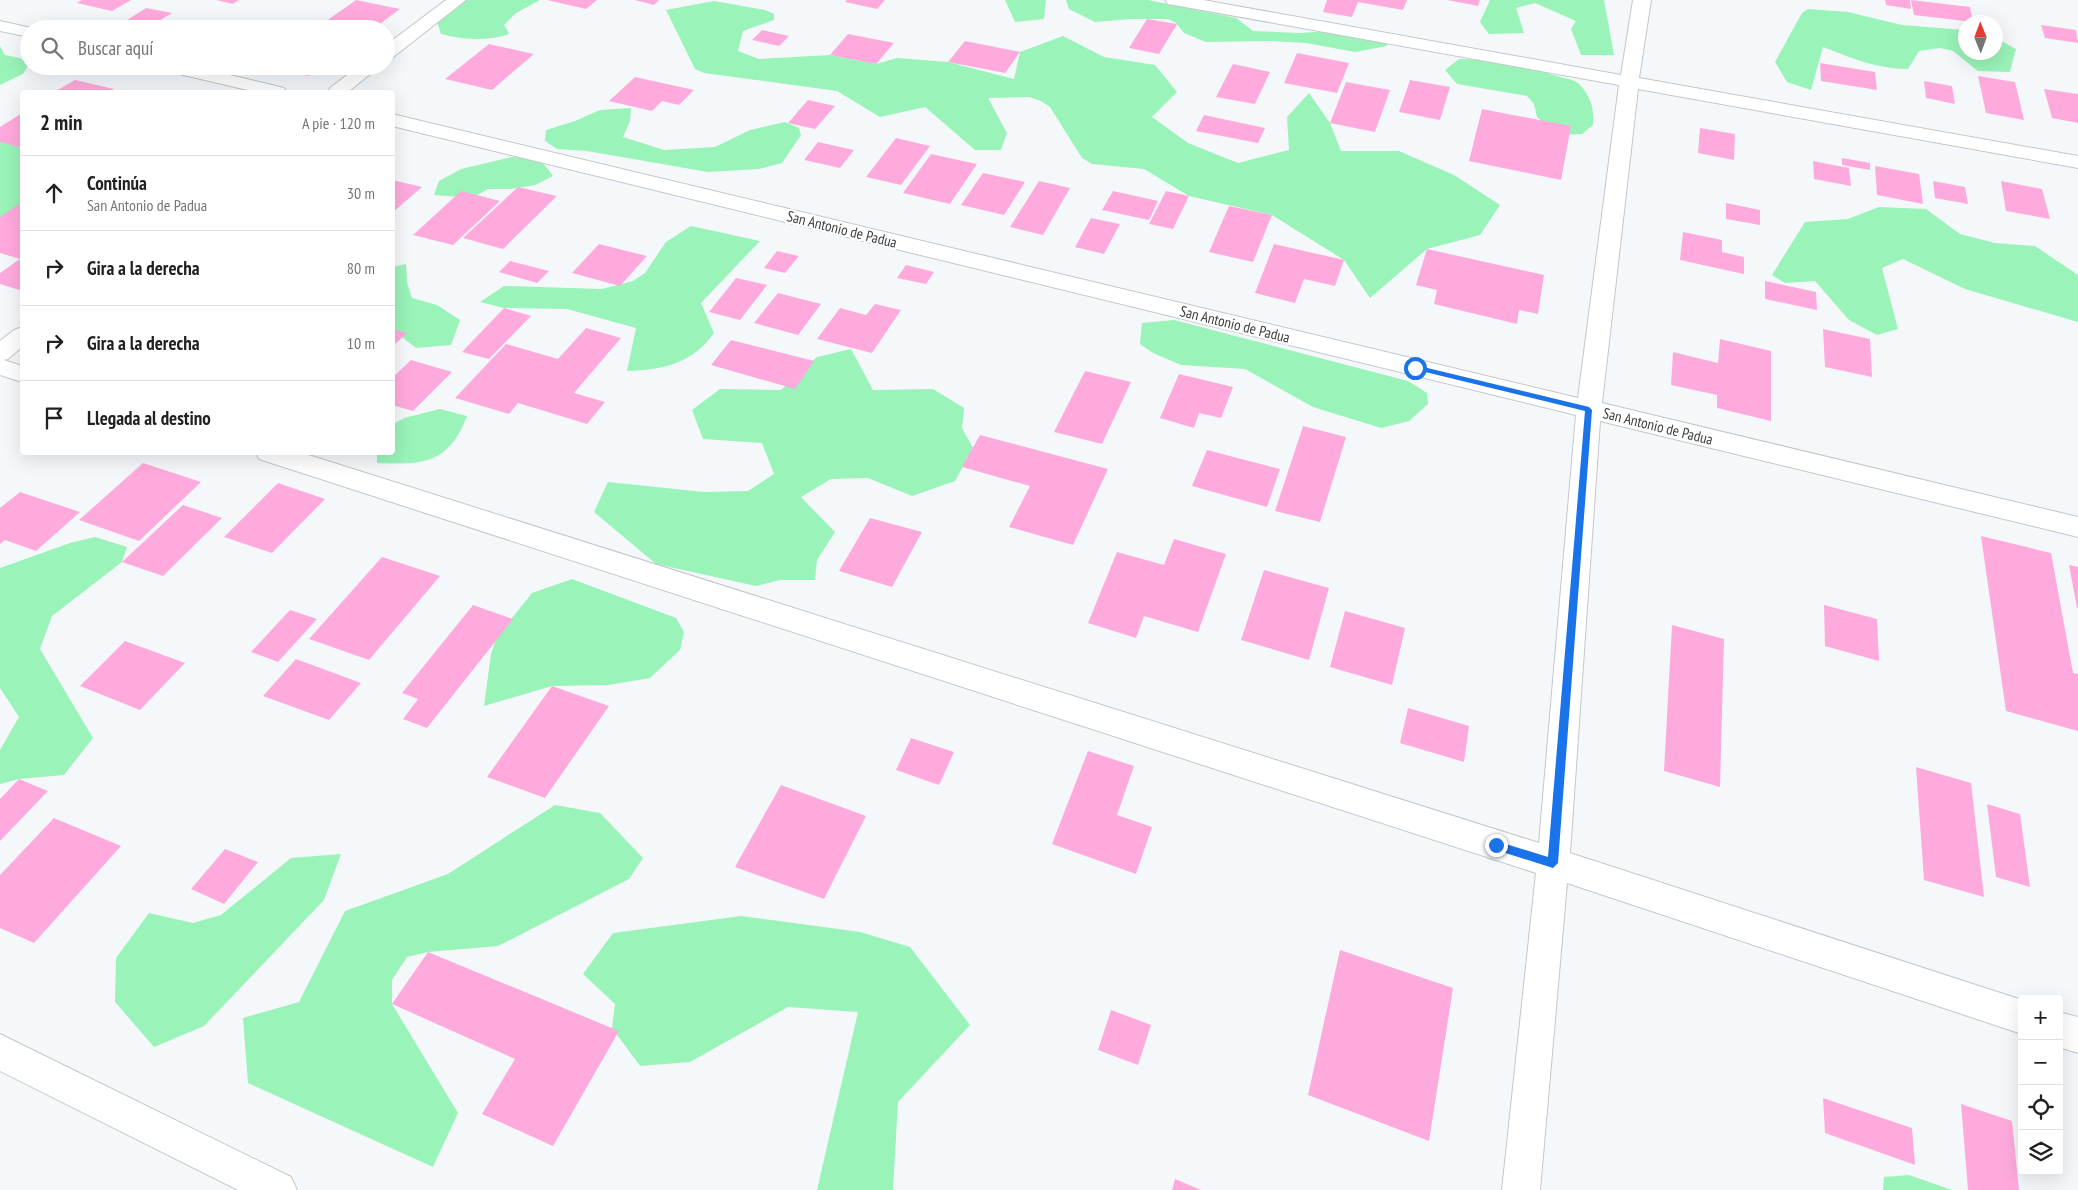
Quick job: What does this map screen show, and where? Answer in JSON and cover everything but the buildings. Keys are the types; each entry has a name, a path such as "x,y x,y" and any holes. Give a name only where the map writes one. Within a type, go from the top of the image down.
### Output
{"street":[{"path":"395,47 457,0"},
{"path":"1174,0 2078,162"},
{"path":"1521,1190 1553,863 1589,410 1629,82 1642,0"},
{"path":"0,26 20,30"},
{"path":"206,75 269,90"},
{"path":"340,90 359,75"},
{"name":"San Antonio de Padua","path":"395,121 2078,527"},
{"path":"0,353 20,337"},
{"path":"0,367 20,373"},
{"path":"277,455 1553,863 2018,1015"},
{"path":"2063,1030 2078,1035"},
{"path":"0,1052 278,1190"}],"green space":[{"path":"464,0 540,0 516,13 504,25 509,33 507,35 474,39 441,34 437,22"},
{"path":"1005,0 1046,0 1044,19 1015,22"},
{"path":"1066,0 1148,0 1236,18 1253,31 1300,33 1344,30 1386,41 1387,46 1355,52 1306,43 1268,41 1206,42 1184,33 1176,23 1168,19 1131,19 1095,22 1069,9"},
{"path":"1490,0 1604,0 1614,55 1581,55 1571,29 1576,21 1535,3 1516,8 1524,33 1489,34 1480,22"},
{"path":"714,1 765,10 774,14 774,20 743,31 738,51 759,59 830,55 876,64 897,58 948,62 1014,79 1020,52 1063,36 1104,57 1155,65 1177,92 1152,117 1188,143 1238,163 1289,150 1287,117 1309,93 1330,123 1341,151 1399,151 1454,175 1500,205 1480,235 1427,249 1370,298 1344,260 1272,215 1189,196 1144,169 1092,164 1082,158 1050,107 1041,101 1029,97 988,98 1007,133 1001,150 975,150 925,107 880,117 837,91 704,73 695,69 666,10"},
{"path":"1808,9 1848,12 1902,25 1958,29 1958,55 1953,51 1940,48 1919,51 1908,69 1897,69 1854,59 1823,47 1811,90 1787,82 1775,62 1802,13"},
{"path":"2003,42 2016,49 2010,72 1978,71 1964,60 2003,60"},
{"path":"0,46 5,55 20,58 21,75 0,85"},
{"path":"1459,59 1508,64 1576,82 1586,92 1591,102 1593,125 1582,134 1557,135 1537,117 1534,104 1527,96 1457,84 1445,70"},
{"path":"631,108 630,121 623,137 664,150 715,147 750,130 785,122 799,128 801,135 782,163 759,169 708,172 587,151 557,149 545,141 546,130 575,121 600,110"},
{"path":"0,135 15,141 20,145 20,204 0,222"},
{"path":"512,157 536,160 544,165 553,176 535,185 511,189 488,189 472,198 434,195 439,181 461,169"},
{"path":"1879,207 1926,209 1960,234 1995,243 2035,246 2078,275 2078,322 1965,289 1903,259 1882,268 1898,329 1877,335 1849,320 1815,281 1785,283 1772,275 1805,222 1848,219"},
{"path":"691,226 760,241 701,303 714,333 696,352 664,367 627,371 636,328 567,309 504,308 480,302 504,286 602,289 633,281 645,273 666,242"},
{"path":"406,264 407,282 412,298 437,305 460,320 451,345 416,348 395,332 395,266"},
{"path":"1174,320 1408,381 1427,393 1428,404 1409,421 1381,428 1313,407 1245,369 1181,365 1153,353 1140,344 1142,323"},
{"path":"851,349 873,390 933,389 964,408 962,428 973,448 955,481 912,496 868,478 831,479 801,497 835,532 817,560 815,580 780,580 756,586 656,564 594,512 608,482 704,492 748,491 774,474 762,443 703,439 692,410 720,389 781,390 817,357"},
{"path":"440,409 467,416 452,444 432,458 421,462 377,463 377,455 395,455 395,423 404,418"},
{"path":"95,537 127,547 122,562 52,616 40,649 93,738 64,775 19,779 0,784 0,750 19,717 0,688 0,568 70,543"},
{"path":"572,579 676,618 684,632 680,650 650,678 608,685 552,686 484,706 491,654 496,638 532,593"},
{"path":"555,805 600,813 643,858 629,879 498,946 428,952 407,957 392,980 392,1004 458,1113 433,1167 248,1083 243,1018 299,1002 345,911 448,874"},
{"path":"341,854 324,900 204,1026 154,1047 115,1002 116,958 149,913 193,923 221,915 291,858"},
{"path":"741,916 860,932 910,947 970,1025 898,1102 893,1190 817,1190 858,1012 788,1007 690,1062 640,1066 612,1028 615,1004 583,974 613,933"},
{"path":"1909,1175 1952,1190 1883,1190 1884,1177"}],"route":[{"path":"1415,368 1589,410 1553,863 1496,845"}]}
